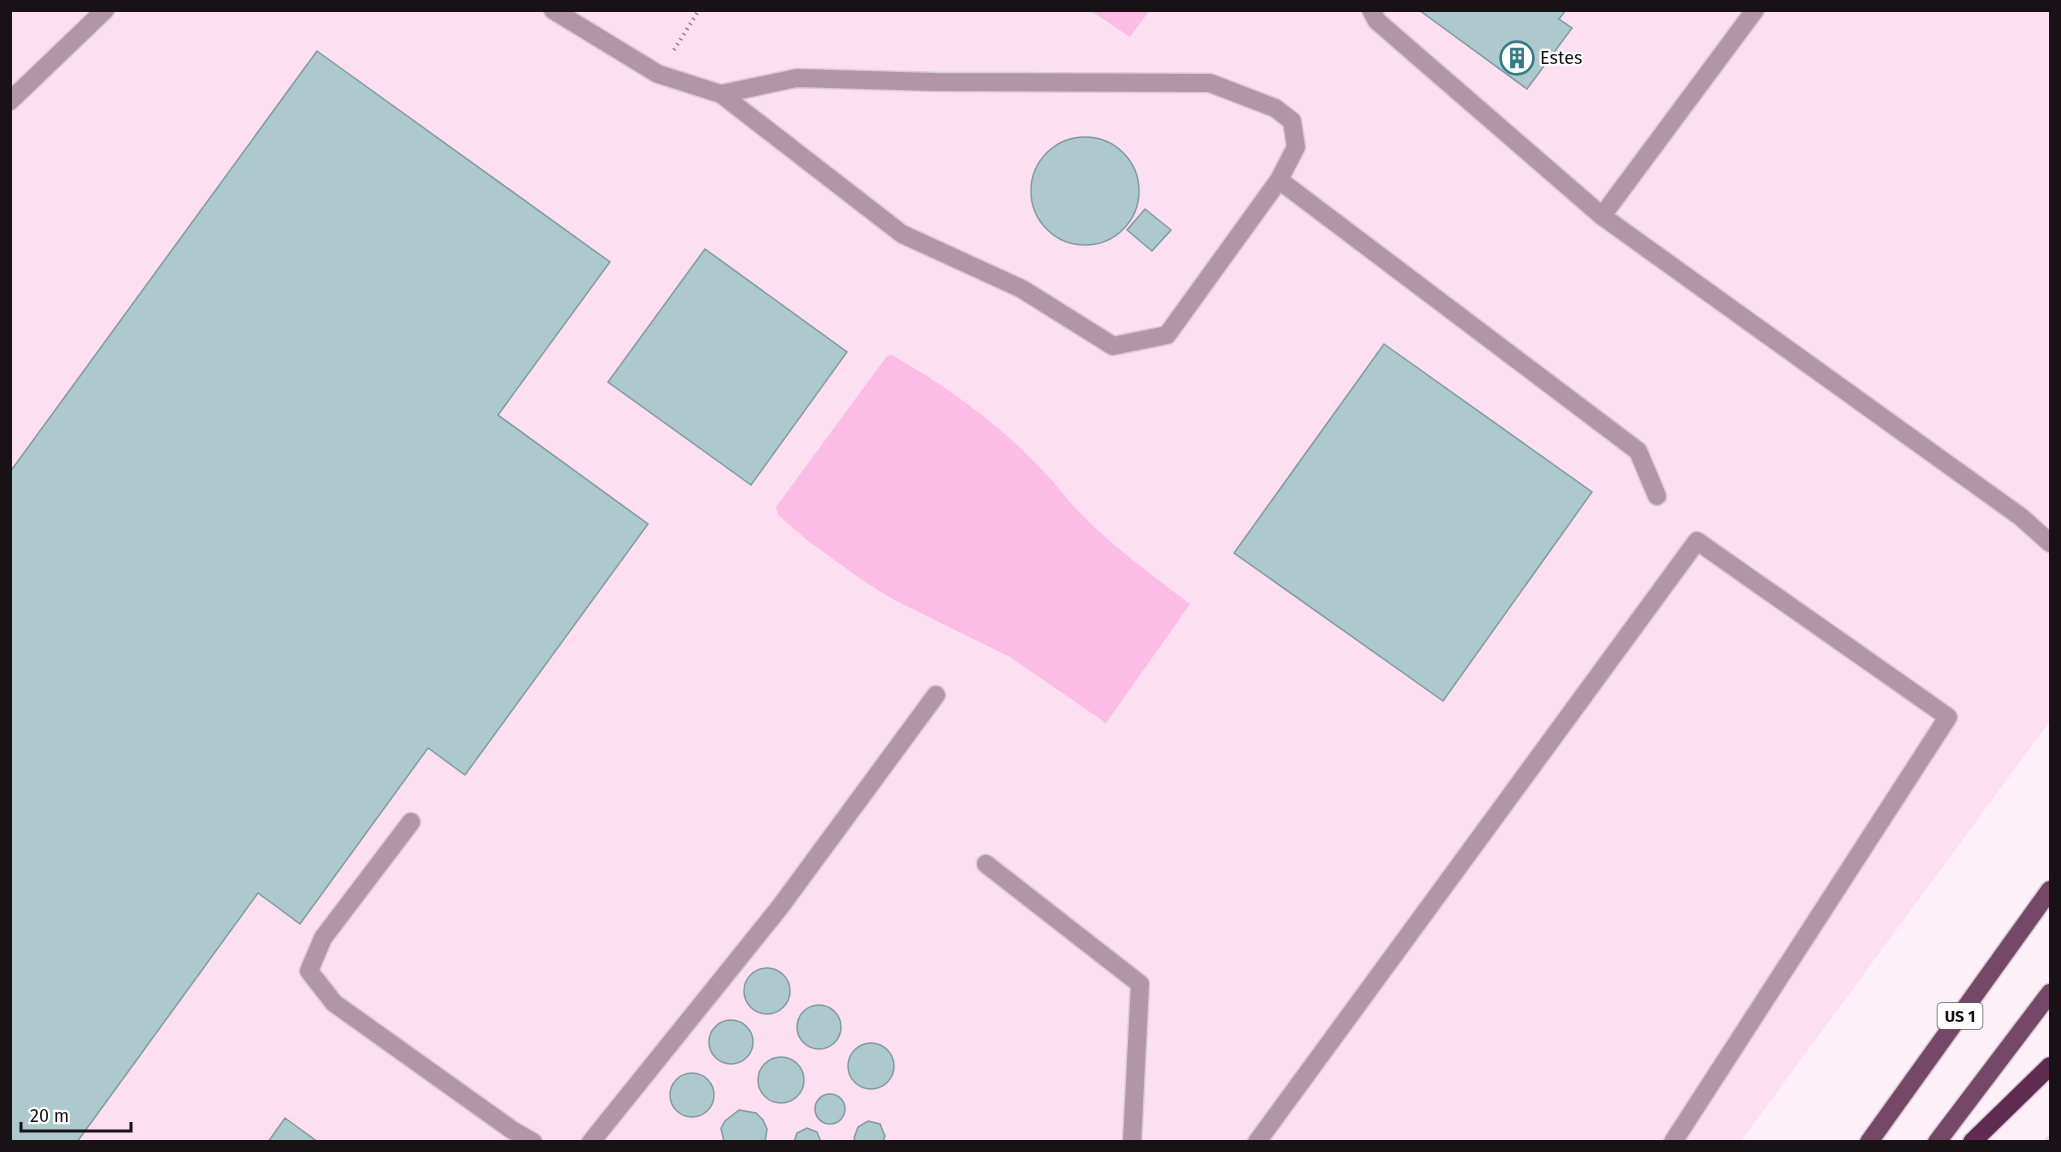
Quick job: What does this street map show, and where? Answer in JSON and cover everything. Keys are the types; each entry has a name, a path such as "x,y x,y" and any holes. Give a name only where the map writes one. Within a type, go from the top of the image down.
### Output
{"highway":[{"path":"1972,1142 2050,1066"}],"main road":[{"name":"US 1","path":"1869,1142 2050,890"},
{"path":"1937,1142 2050,993"}],"lane":[{"path":"10,101 105,10"},
{"path":"553,10 658,74 721,94 902,234 1022,288 1113,346 1167,335 1279,180 1296,147 1292,121 1275,108 1210,83 935,82 797,78 721,94"},
{"path":"1371,10 1377,21 1602,216 2021,517 2050,543"},
{"path":"1602,216 1755,10"},
{"path":"1279,180 1638,452 1657,496"},
{"path":"2021,517 2050,531"},
{"path":"1257,1142 1697,541 1948,717 1673,1142"},
{"path":"591,1142 780,907 936,695"},
{"path":"411,822 323,938 309,970 334,1003 512,1130 533,1142"},
{"path":"986,864 1140,984 1132,1142"}],"path":[{"path":"658,74 699,10"}],"shaded area":[{"path":"1149,10 1130,37 1091,11"},
{"path":"14,11 2050,11 2050,721 1741,1141 11,1142 10,13"},
{"path":"892,355 953,394 1010,438 1049,477 1075,508 1106,537 1190,604 1106,723 1010,657 894,600 862,580 807,540 778,515 776,507 887,356"}],"building":[{"name":"Estes","path":"1419,10 1566,10 1559,19 1572,28 1527,89"},
{"path":"317,51 610,262 498,415 648,524 465,775 428,748 300,924 258,893 77,1142 10,1142 10,472"},
{"path":"1085,137 1106,141 1124,152 1135,170 1139,191 1135,212 1124,230 1106,241 1085,245 1064,241 1046,230 1035,212 1031,191 1035,170 1046,152 1064,141"},
{"path":"1145,209 1171,230 1152,251 1127,230"},
{"path":"705,249 847,352 751,485 608,382"},
{"path":"1384,344 1592,492 1443,701 1234,553"},
{"path":"767,968 783,975 790,991 783,1007 767,1014 751,1007 744,991 751,975"},
{"path":"819,1005 828,1006 835,1011 840,1018 840,1036 835,1043 828,1048 819,1049 810,1048 803,1043 798,1036 797,1027 798,1018 803,1011 810,1006"},
{"path":"731,1020 740,1021 747,1026 752,1033 752,1051 747,1058 740,1063 731,1064 722,1063 715,1058 710,1051 709,1042 710,1033 715,1026 722,1021"},
{"path":"871,1043 880,1044 887,1050 893,1057 893,1075 887,1082 880,1088 871,1089 862,1088 855,1082 849,1075 848,1066 849,1057 855,1050 862,1044"},
{"path":"786,1057 798,1063 803,1071 803,1089 798,1097 790,1102 776,1103 768,1100 761,1093 758,1075 761,1067 768,1060"},
{"path":"692,1073 701,1074 708,1079 713,1086 713,1104 708,1111 701,1116 692,1117 683,1116 676,1111 671,1104 670,1095 671,1086 676,1079 683,1074"},
{"path":"830,1094 841,1098 845,1109 841,1120 830,1124 819,1120 815,1109 819,1098"},
{"path":"739,1110 756,1113 763,1120 767,1129 765,1142 724,1142 721,1128 725,1121"},
{"path":"285,1118 318,1142 268,1142"},
{"path":"868,1121 880,1124 885,1136 883,1142 856,1142 854,1138 858,1127"},
{"path":"807,1128 817,1132 821,1142 794,1142 797,1133"}],"place":[{"name":"Estes","path":"1517,58"}]}
